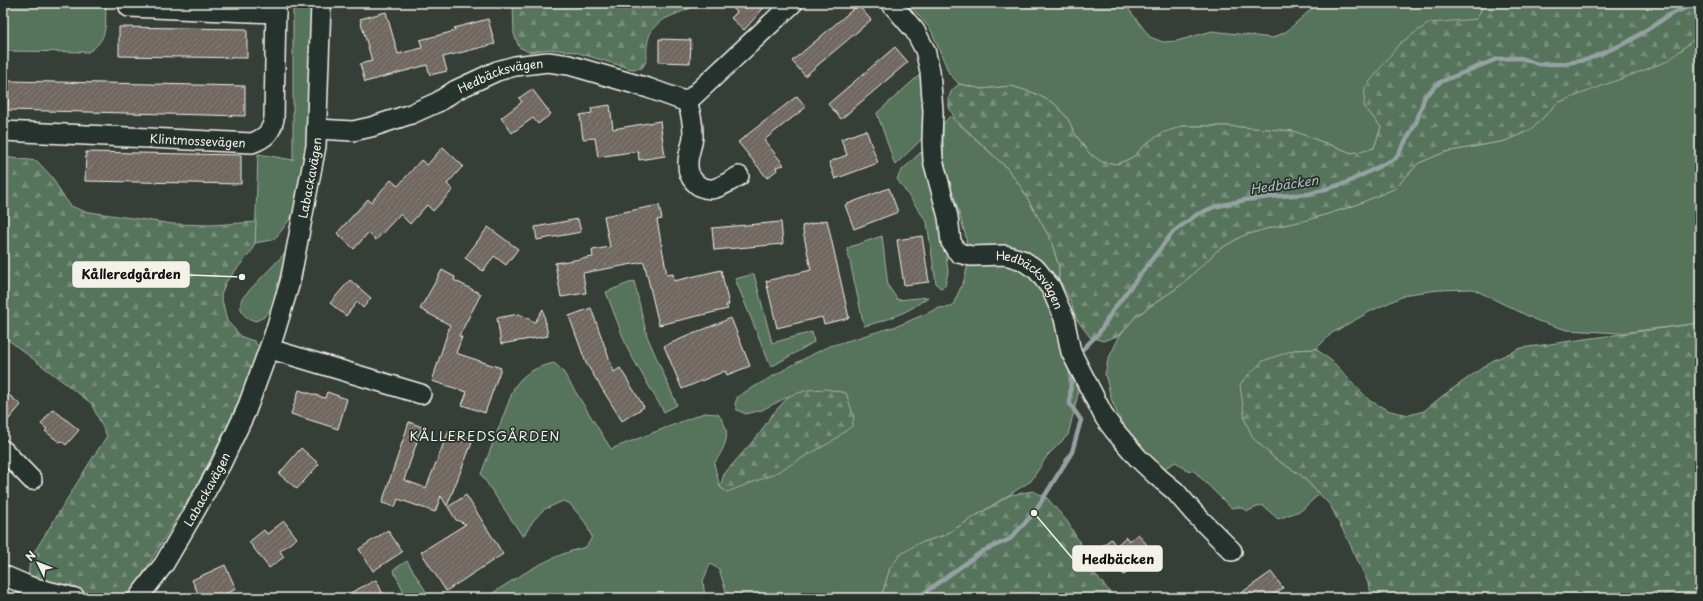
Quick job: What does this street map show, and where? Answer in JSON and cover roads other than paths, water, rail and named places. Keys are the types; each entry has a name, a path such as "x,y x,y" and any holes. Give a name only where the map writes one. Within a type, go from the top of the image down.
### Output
{"street":[{"name":"Labackavägen","path":"138,598 164,564 221,464 246,411 270,349 290,282 316,146 321,3"},
{"path":"739,176 711,189 699,186 691,179 687,164 693,137 693,129 692,114 687,102 793,3"},
{"name":"Hedbäcksvägen","path":"891,3 915,31 925,50 930,71 933,111 933,160 948,217 952,242 956,250 959,253 971,256 1005,254 1022,260 1036,270 1051,288 1064,318 1071,352 1105,418 1138,458 1175,491 1194,513 1232,551"},
{"name":"Klintmossevägen","path":"3,131 252,143 263,139 272,128 274,119 276,8 129,7"},
{"name":"Hedbäcksvägen","path":"317,129 353,130 371,128 438,102 456,90 497,71 515,66 548,62 569,65 687,102"},
{"path":"270,349 421,394"},
{"path":"3,450 32,480"},
{"path":"3,575 31,587 75,598"}],"waterway":[{"name":"Hedbäcken","path":"1082,350 1099,333 1113,310 1173,232 1196,215 1214,207 1245,200 1309,194 1346,183 1396,158 1416,123 1425,96 1440,82 1497,59 1521,58 1538,64 1560,64 1586,60 1628,42 1671,14 1698,3"},
{"name":"Hedbäcken","path":"917,598 983,551 1010,539 1034,513 1072,452 1081,420 1070,404 1071,372"}],"place":[{"name":"Kålleredgården","path":"242,277"},
{"name":"Hedbäcken","path":"1034,513"}],"district":[{"name":"KÅLLEREDSGÅRDEN","path":"485,435"}]}
